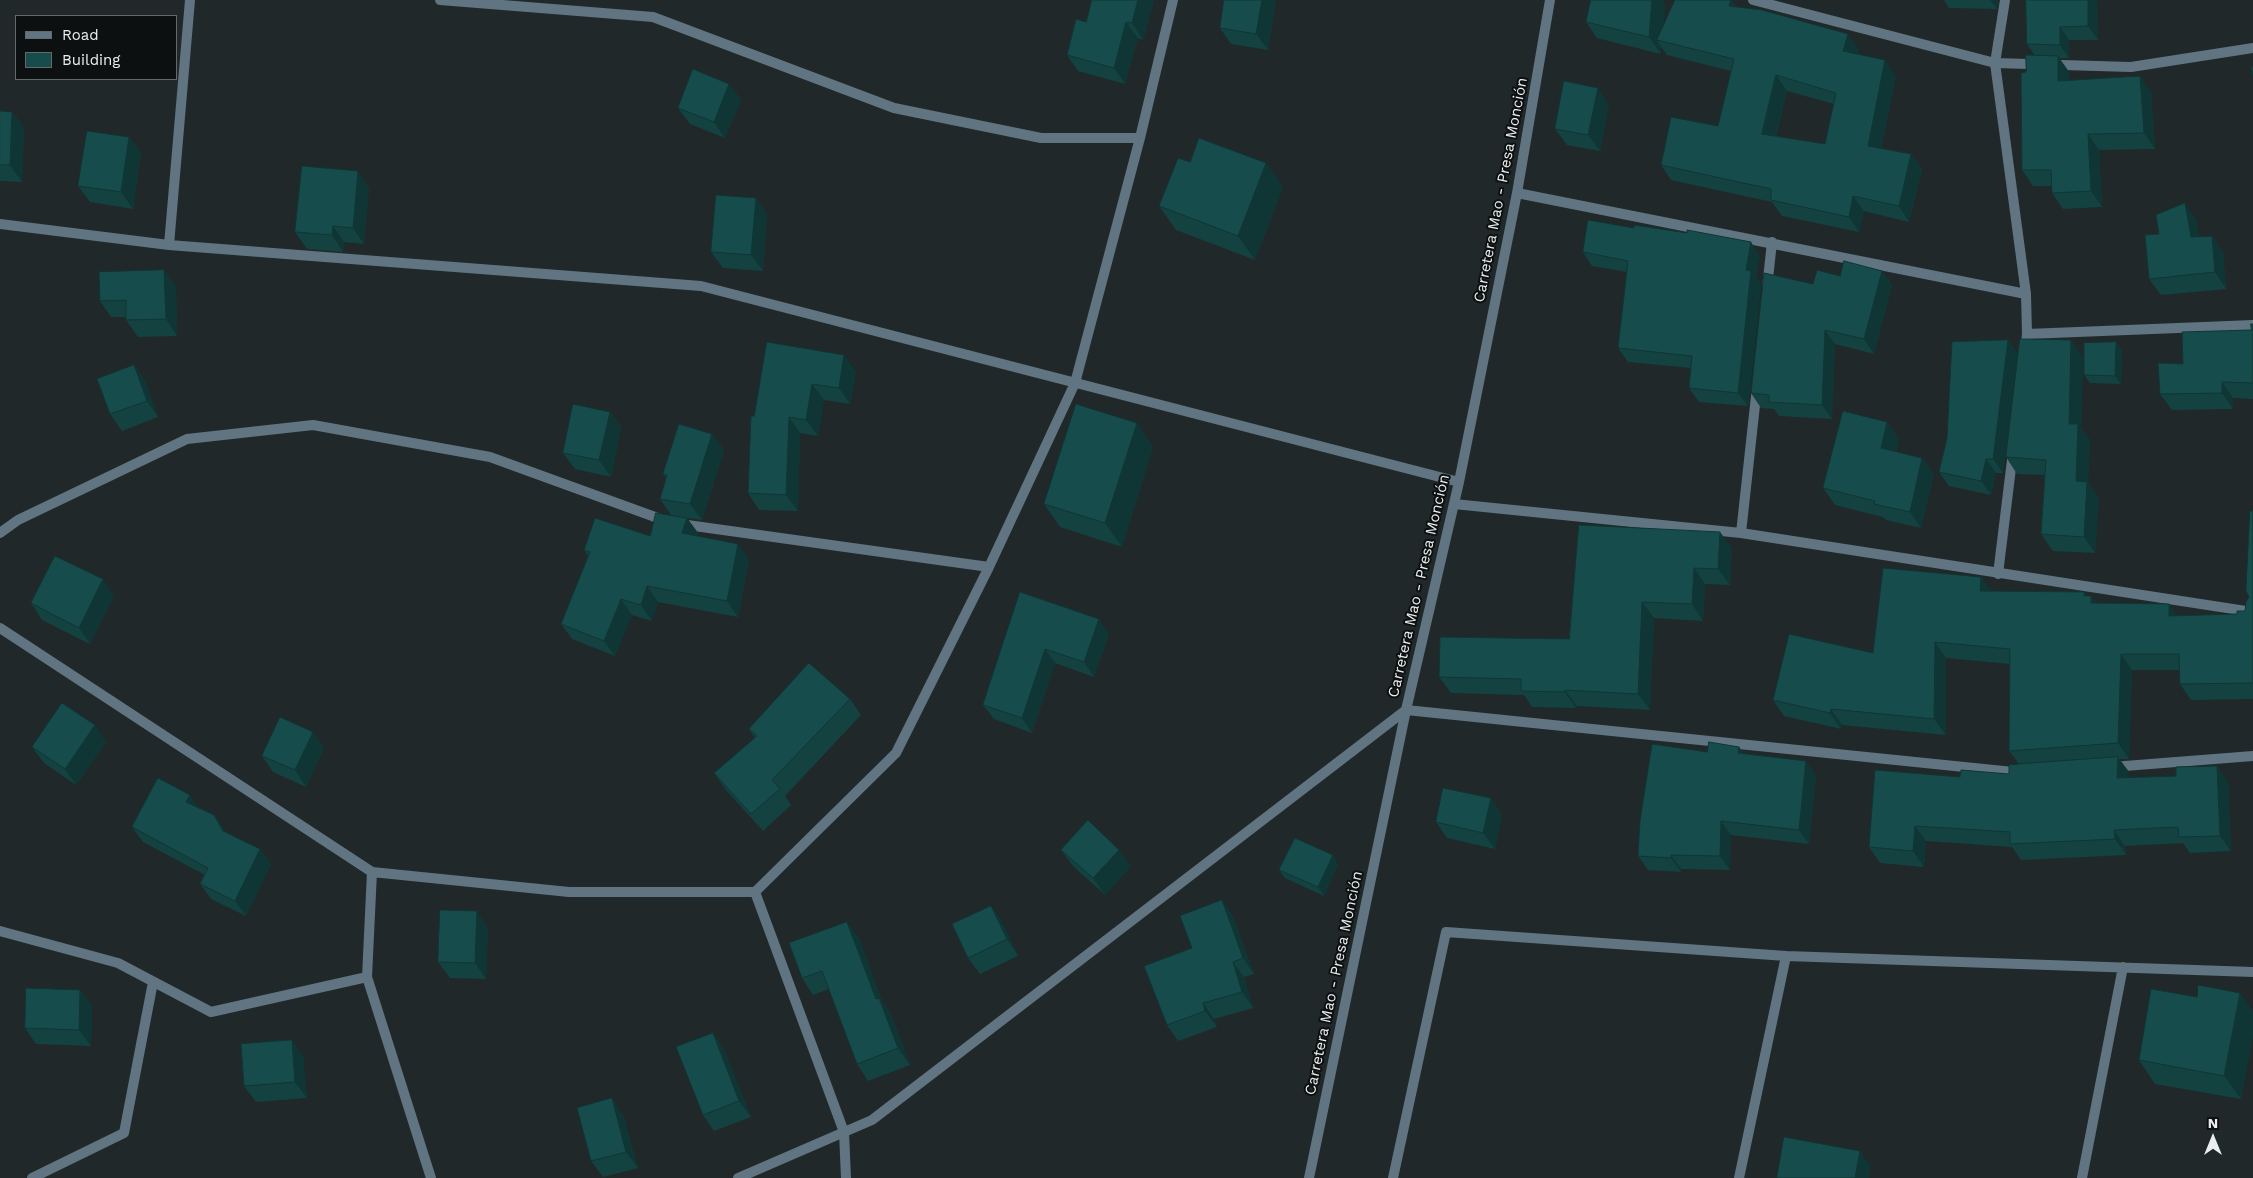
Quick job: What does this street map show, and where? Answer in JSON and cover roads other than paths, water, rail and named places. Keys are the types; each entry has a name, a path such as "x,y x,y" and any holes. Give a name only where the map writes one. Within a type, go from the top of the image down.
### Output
{"street":[{"path":"169,245 190,0"},
{"path":"440,0 653,17 894,108 1041,138 1140,138"},
{"path":"0,628 372,872 570,892 754,892 896,753 989,567 1075,384 1140,138 1173,0"},
{"name":"Carretera Mao - Presa Monción","path":"1309,1178 1406,710 1459,482 1517,192 1550,0"},
{"path":"1753,0 1996,63 2131,67 2253,48"},
{"path":"2005,0 1996,63 2026,294 2027,334 2024,363"},
{"path":"1517,192 2026,294"},
{"path":"0,224 169,245 700,286 1459,482"},
{"path":"1766,300 1772,242"},
{"path":"2027,334 2253,326"},
{"path":"1741,533 1758,377"},
{"path":"0,534 18,520 187,439 312,425 490,457 667,522 989,567"},
{"path":"1998,574 2014,440"},
{"path":"1454,504 1741,533 2253,612"},
{"path":"738,1178 872,1120 1406,710 2017,774 2037,772"},
{"path":"2106,767 2253,756"},
{"path":"372,872 367,977 431,1178"},
{"path":"754,892 844,1132 846,1178"},
{"path":"0,931 118,963 211,1012 367,977"},
{"path":"1393,1178 1446,932 1786,956 2253,972"},
{"path":"1739,1178 1786,956"},
{"path":"2082,1178 2123,967"},
{"path":"32,1178 124,1133 153,982"}]}
